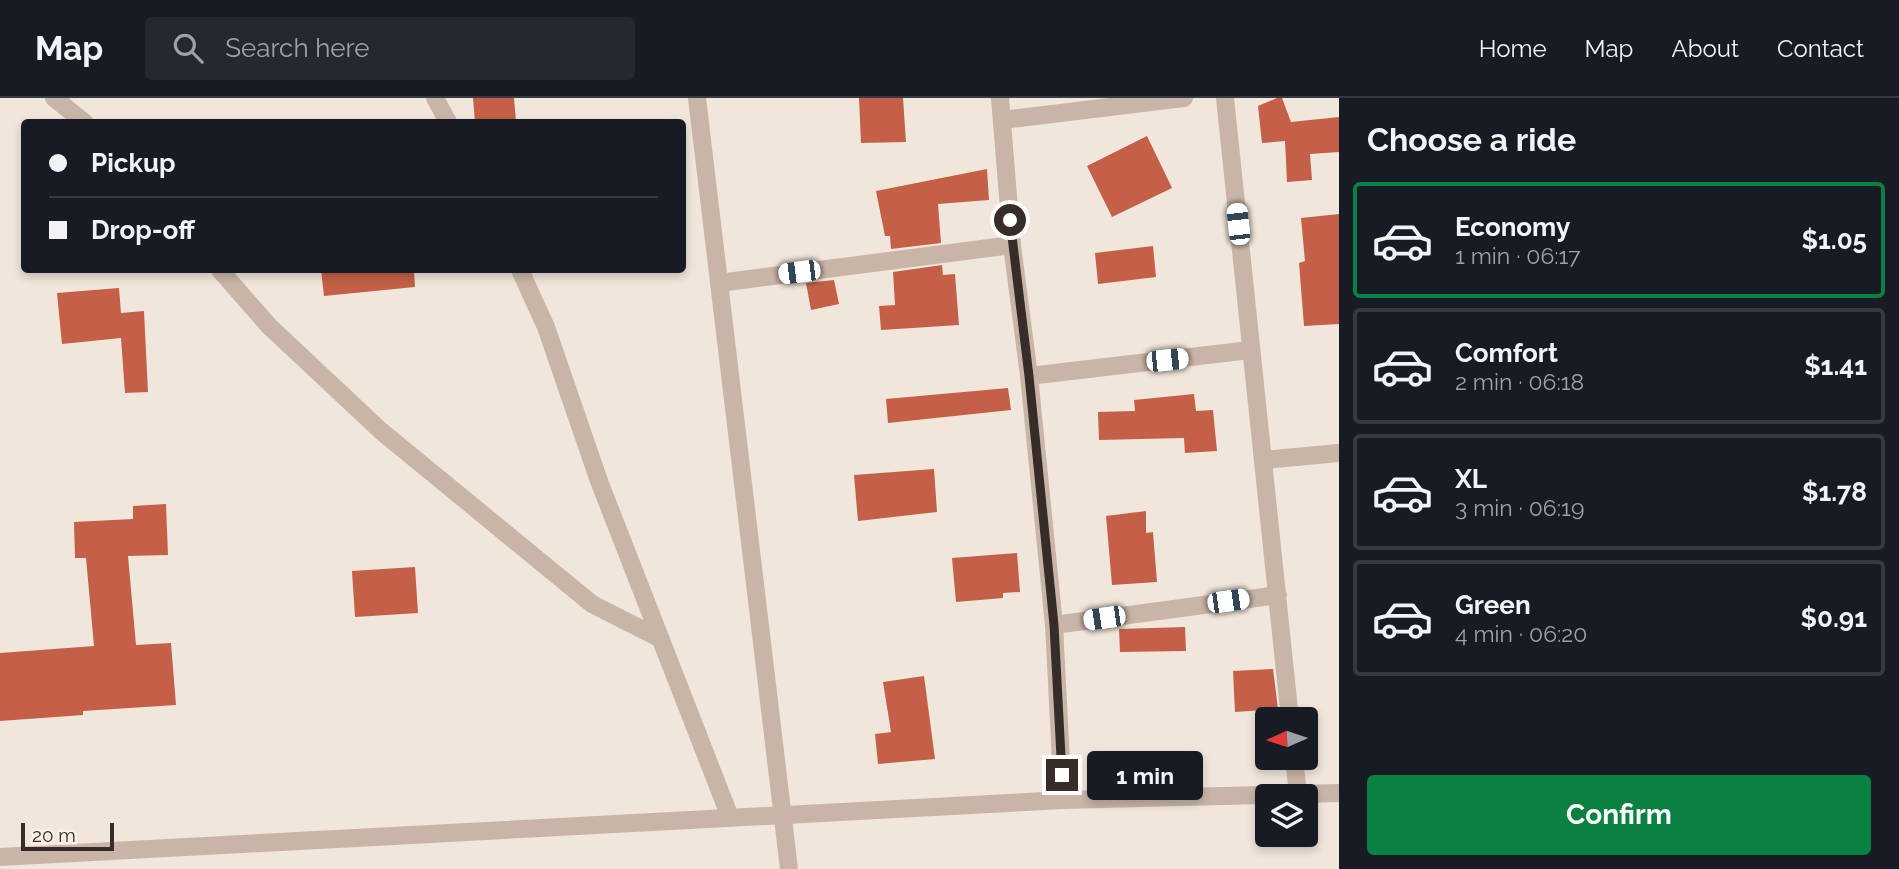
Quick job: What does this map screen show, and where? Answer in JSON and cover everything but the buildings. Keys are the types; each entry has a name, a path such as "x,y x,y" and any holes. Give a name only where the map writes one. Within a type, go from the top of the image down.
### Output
{"street":[{"path":"54,98 80,119"},
{"path":"435,98 446,119"},
{"path":"696,98 789,869"},
{"path":"1000,98 1012,245 1029,376 1054,625 1063,800"},
{"path":"1003,120 1184,98"},
{"path":"1225,98 1289,707"},
{"path":"719,283 1012,245"},
{"path":"223,273 270,326 381,431 592,604 661,639"},
{"path":"521,273 546,327 599,481 730,817"},
{"path":"1029,376 1250,350"},
{"path":"1263,460 1339,453"},
{"path":"1054,625 1278,595"},
{"path":"1318,794 1339,793"},
{"path":"0,857 1063,800 1255,795"}],"route":[{"path":"1010,220 1054,625 1062,775"}]}
